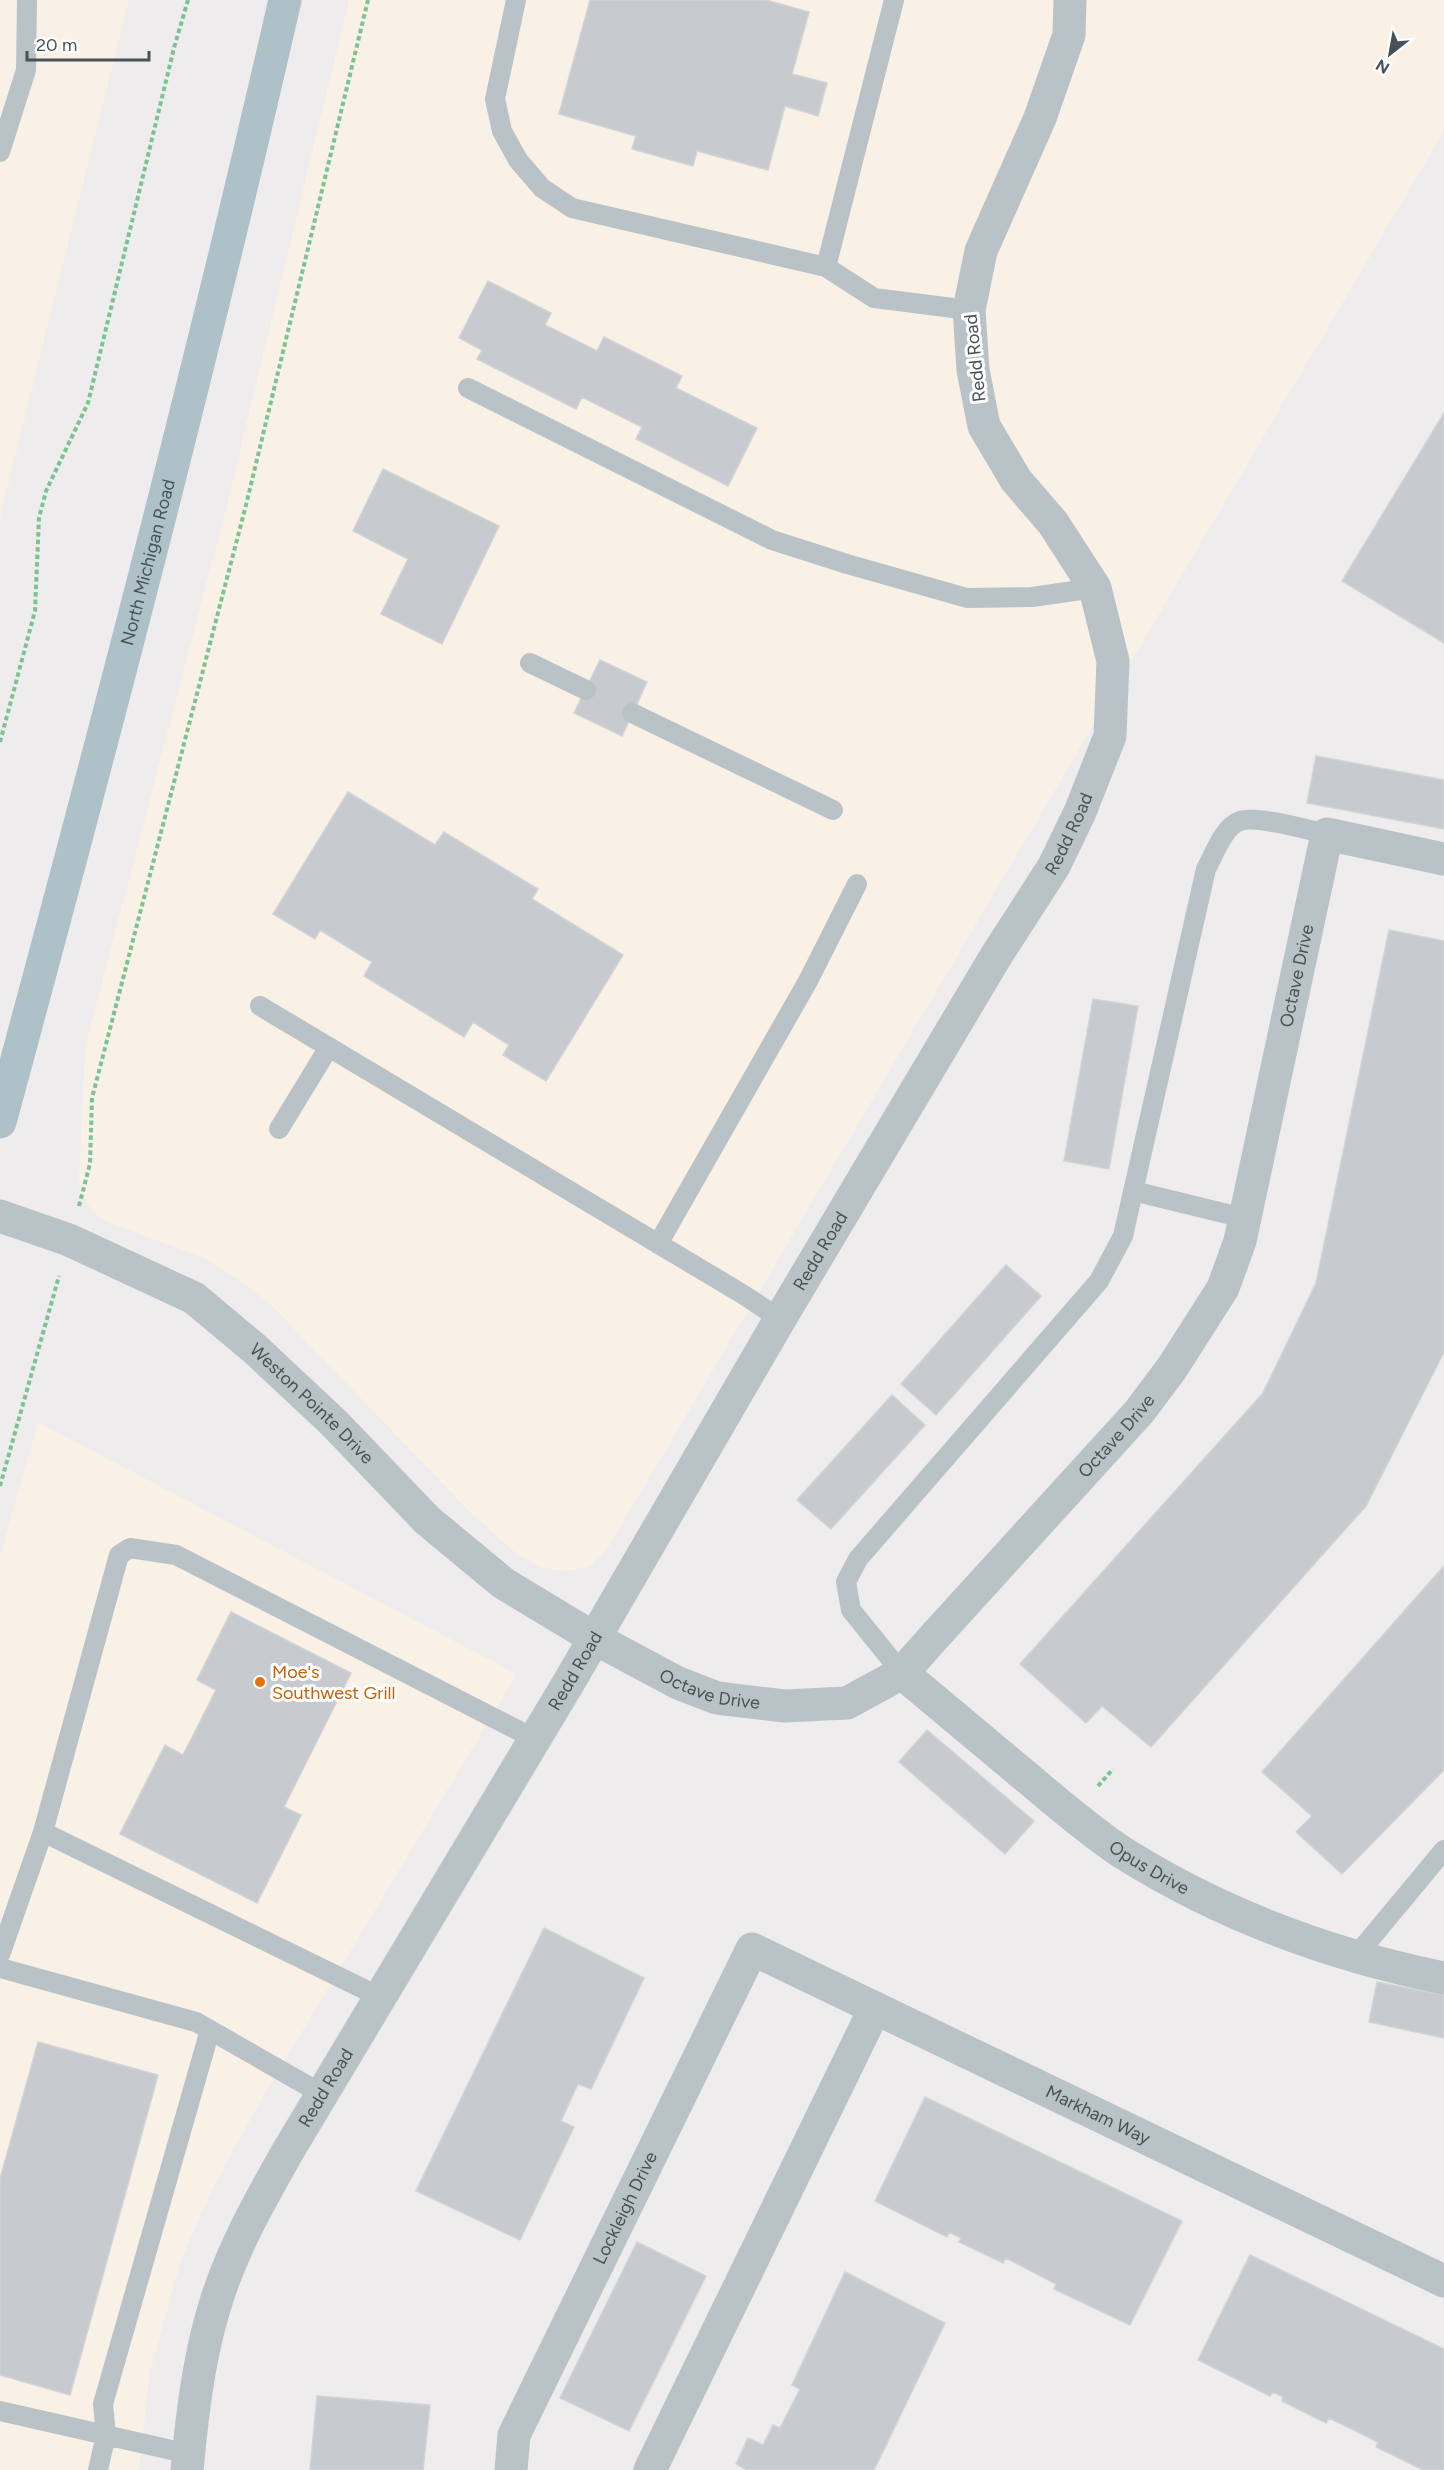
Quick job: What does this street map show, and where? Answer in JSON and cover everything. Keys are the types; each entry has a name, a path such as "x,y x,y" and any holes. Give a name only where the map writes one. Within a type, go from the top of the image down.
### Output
{"main road":[{"name":"North Michigan Road","path":"0,1122 111,712 240,196 285,0"}],"street":[{"name":"Redd Road","path":"188,2462 201,2364 213,2312 227,2270 252,2215 780,1319 996,956 1054,866 1080,812 1110,736 1113,661 1095,588 1053,524 1016,480 984,426 973,369 969,310 981,251 1040,118 1069,35 1070,0"},
{"path":"1327,834 1444,860"},
{"name":"Octave Drive","path":"594,1638 678,1683 717,1698 785,1706 847,1703 902,1673 1139,1412 1172,1368 1223,1288 1240,1241 1327,834"},
{"name":"Weston Pointe Drive","path":"0,1216 69,1240 194,1298 255,1349 334,1423 427,1520 503,1583 594,1638"},
{"name":"Opus Drive","path":"902,1673 1072,1815 1119,1850 1188,1891 1263,1923 1355,1957 1444,1978"},
{"name":"Markham Way","path":"752,1949 1444,2281"},
{"name":"Lockleigh Drive","path":"511,2470 514,2435 752,1949"},
{"path":"650,2470 875,2008"}],"lane":[{"path":"0,152 26,70 27,0"},
{"path":"516,0 495,99 502,131 518,160 542,188 572,208 826,267 874,298 969,310"},
{"path":"826,267 894,0"},
{"path":"468,388 772,540 793,547 967,598 1032,597 1095,588"},
{"path":"530,663 586,690"},
{"path":"632,713 834,810"},
{"path":"902,1673 851,1611 846,1582 858,1559 1100,1281 1123,1236 1206,869 1228,831 1239,821 1255,820 1327,834"},
{"path":"658,1244 808,981 856,884"},
{"path":"260,1006 780,1319"},
{"path":"279,1129 329,1047"},
{"path":"1133,1191 1244,1218"},
{"path":"0,1955 43,1832 119,1554 130,1548 176,1555 534,1739"},
{"path":"43,1832 380,1997"},
{"path":"1355,1957 1444,1850"},
{"path":"0,1968 196,2022 322,2094"},
{"path":"98,2470 106,2435 103,2404 210,2030"},
{"path":"0,2411 106,2435 188,2462"}],"path":[{"path":"0,742 35,611 39,518 46,491 88,403 174,48 188,0"},
{"path":"86,1182 90,1164 93,1098 246,505 368,0"},
{"path":"0,1486 47,1317"},
{"path":"1091,1793 1113,1769"}],"shaded area":[{"path":"0,0 129,0 0,518"},
{"path":"349,0 1444,0 1444,131 608,1548 590,1567 564,1571 539,1567 512,1550 471,1513 272,1306 238,1279 203,1258 111,1223 96,1215 85,1201 79,1181 85,1047 225,512"},
{"path":"38,1422 517,1674 261,2100 214,2186 181,2260 150,2373 139,2470 0,2470 0,1556"}],"building":[{"path":"590,0 766,0 809,12 792,74 827,83 818,116 785,106 768,170 697,151 693,166 632,149 636,136 559,114"},
{"path":"488,281 551,313 545,325 597,351 604,337 682,376 676,388 757,428 728,486 636,439 642,427 582,397 576,409 477,359 482,350 459,338"},
{"path":"1444,413 1444,643 1342,581"},
{"path":"383,469 499,526 442,644 381,614 408,559 353,531"},
{"path":"600,660 647,682 622,736 574,713"},
{"path":"1316,756 1444,780 1444,829 1307,803"},
{"path":"348,792 435,845 444,832 538,889 532,899 623,955 546,1081 503,1055 509,1045 473,1022 464,1037 364,976 372,962 320,930 315,939 273,914"},
{"path":"1389,930 1444,941 1444,1352 1366,1506 1151,1747 1102,1706 1086,1723 1020,1664 1263,1393 1316,1283"},
{"path":"1093,999 1138,1006 1109,1169 1064,1161"},
{"path":"1006,1265 1041,1296 936,1415 901,1384"},
{"path":"892,1395 925,1425 831,1529 797,1500"},
{"path":"1444,1566 1444,1770 1342,1874 1296,1832 1312,1816 1262,1772"},
{"path":"231,1612 351,1673 284,1807 301,1815 257,1903 120,1834 165,1745 183,1755 216,1690 197,1680"},
{"path":"927,1730 1034,1821 1005,1854 899,1762"},
{"path":"544,1928 644,1978 591,2089 578,2084 561,2121 574,2127 520,2240 416,2191"},
{"path":"1377,1982 1444,1995 1444,2038 1369,2022"},
{"path":"38,2042 158,2075 70,2395 0,2375 0,2179"},
{"path":"925,2097 1182,2221 1130,2325 1054,2289 1056,2284 1006,2258 1003,2263 959,2242 961,2238 949,2232 947,2237 875,2201"},
{"path":"637,2242 706,2276 629,2431 560,2398"},
{"path":"1250,2255 1444,2349 1444,2470 1423,2470 1376,2447 1378,2442 1329,2418 1326,2423 1282,2401 1283,2397 1273,2392 1270,2396 1198,2360"},
{"path":"845,2272 945,2323 874,2470 747,2470 736,2464 748,2438 763,2445 773,2425 780,2428 800,2389 792,2385"},
{"path":"317,2396 430,2405 423,2470 310,2470"}],"place":[{"name":"Moe's Southwest Grill","path":"260,1682"}]}
